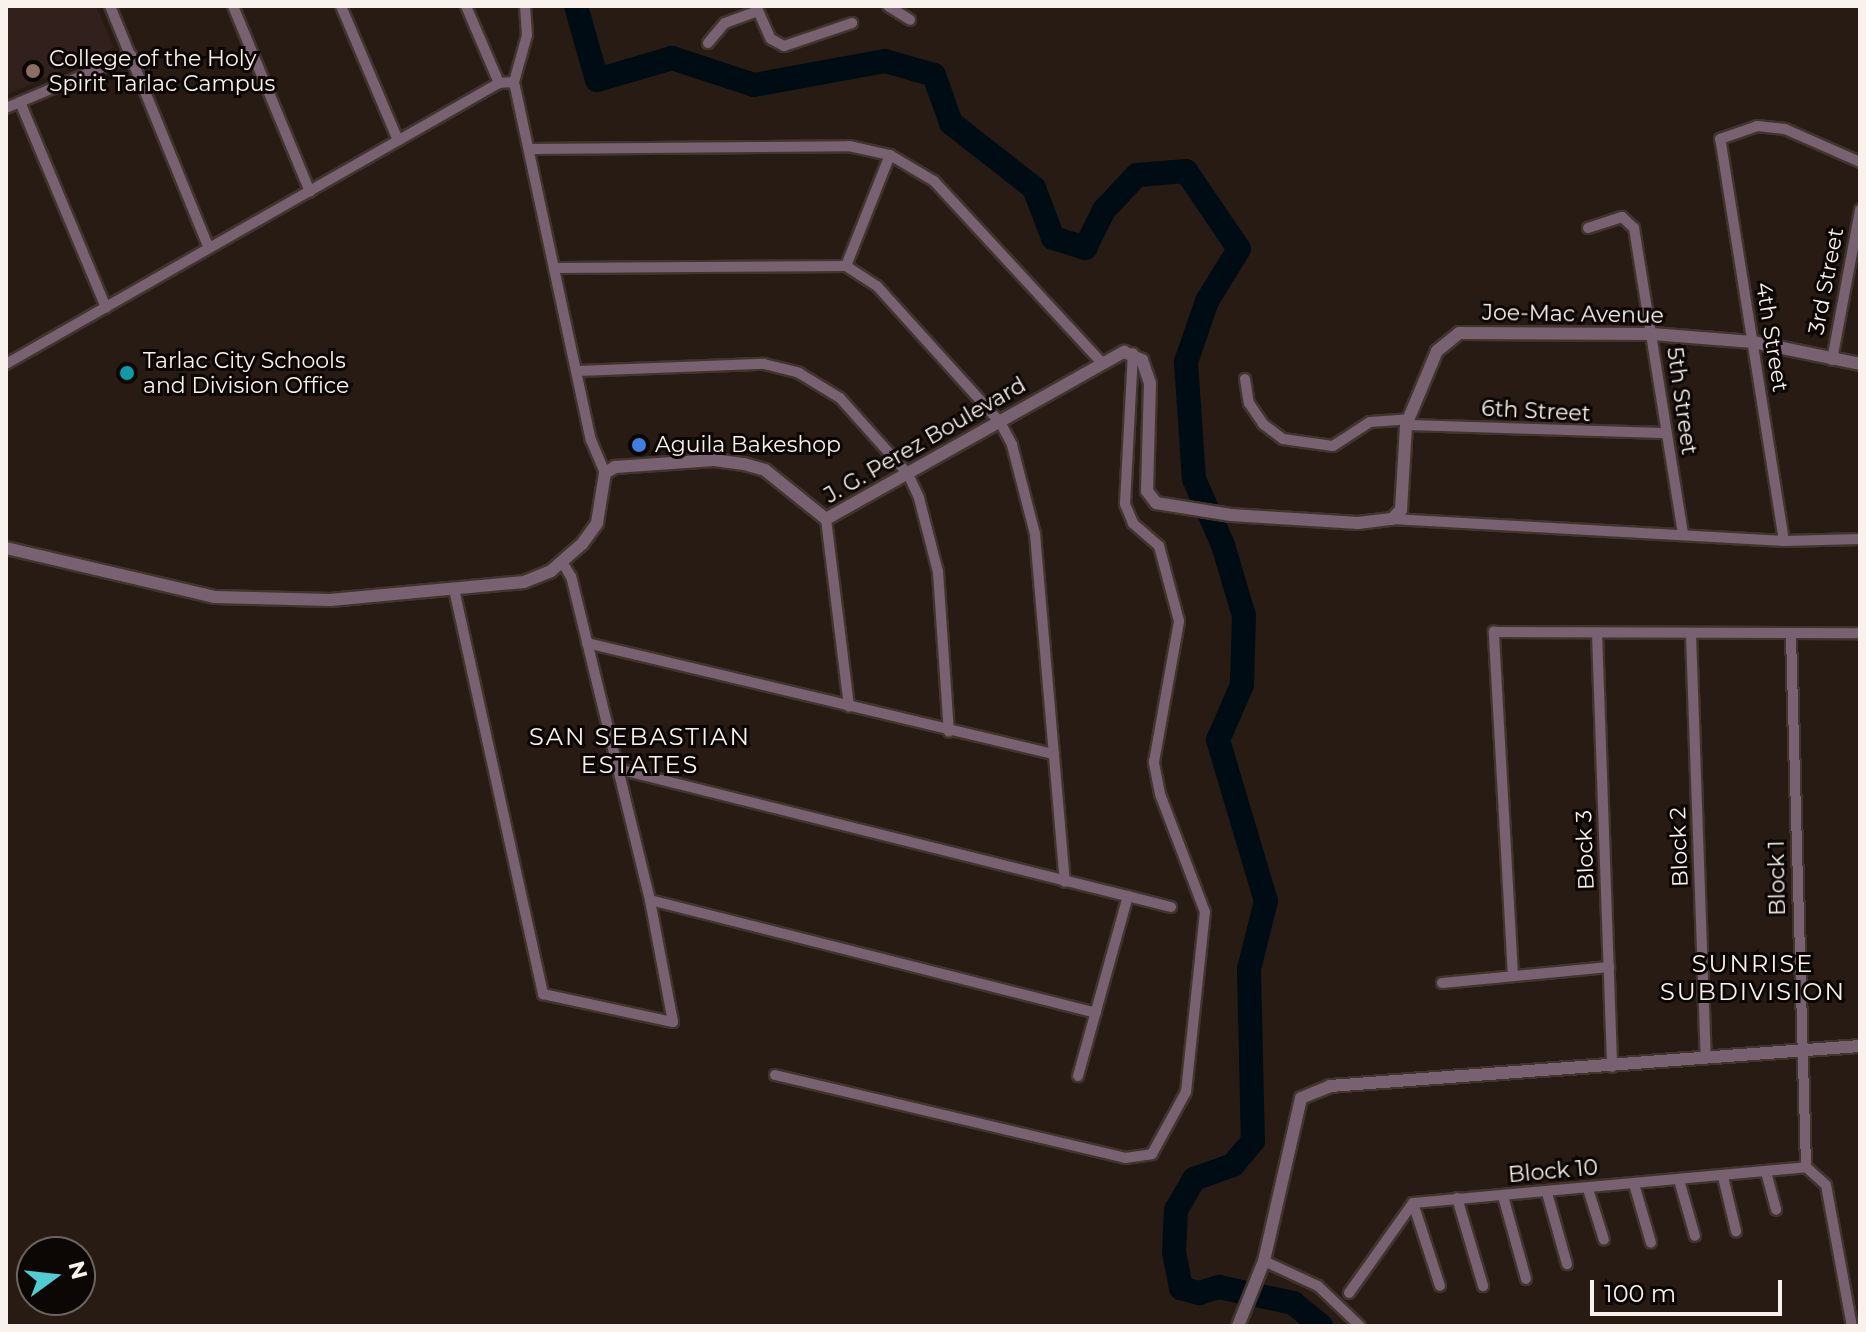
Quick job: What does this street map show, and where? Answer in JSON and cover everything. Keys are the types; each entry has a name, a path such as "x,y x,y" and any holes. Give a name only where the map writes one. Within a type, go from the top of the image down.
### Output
{"street":[{"path":"110,6 209,248"},
{"path":"233,6 310,192"},
{"path":"341,6 398,140"},
{"path":"466,6 499,83"},
{"path":"6,548 215,597 330,600 454,589 524,582 563,563 597,523 605,473 591,440 531,149 514,82 527,35 525,6"},
{"path":"888,6 910,20"},
{"path":"708,43 725,23 757,8 771,39 784,46 852,23"},
{"path":"6,108 131,55"},
{"path":"7,360 106,308 499,83 514,82"},
{"path":"20,102 106,308"},
{"name":"4th Street","path":"1784,541 1720,139 1757,126 1785,129 1860,162"},
{"path":"531,149 849,146 890,155 934,181 1101,362"},
{"path":"846,266 890,155"},
{"name":"3rd Street","path":"1832,360 1860,210"},
{"name":"5th Street","path":"1588,228 1622,217 1634,228 1683,535"},
{"path":"556,268 846,266 877,286 1000,422 1012,445 1035,534 1065,882"},
{"name":"Joe-Mac Avenue","path":"1392,519 1401,510 1407,422 1437,351 1459,333 1652,334 1753,342 1860,364"},
{"path":"1133,353 1142,360 1150,383 1147,491 1166,509 1358,523 1392,519 1784,541 1860,539"},
{"path":"775,1075 1125,1158 1152,1154 1186,1092 1205,912 1160,794 1154,762 1179,621 1159,546 1133,523 1125,504 1133,353"},
{"name":"J. G. Perez Boulevard","path":"605,473 627,464 744,464 765,470 826,519 1101,362 1133,353"},
{"path":"578,371 764,364 799,373 840,398 908,474 938,572 949,732"},
{"name":"6th Street","path":"1245,379 1249,403 1263,424 1283,439 1333,446 1370,422 1665,433"},
{"path":"826,519 849,707"},
{"path":"454,589 543,994 673,1022 650,900 571,577 563,563"},
{"path":"1513,976 1494,632 1791,636 1860,633"},
{"name":"Block 3","path":"1597,633 1612,1067"},
{"name":"Block 2","path":"1691,635 1706,1059"},
{"name":"Block 1","path":"1791,636 1806,1167"},
{"path":"587,643 949,732 1054,754"},
{"path":"618,769 1171,907"},
{"path":"1078,1076 1128,896"},
{"path":"650,900 1096,1013"},
{"path":"1442,983 1609,967"},
{"path":"1238,1326 1262,1266 1301,1098 1330,1086 1860,1046"},
{"path":"1806,1167 1826,1185 1852,1326"},
{"name":"Block 10","path":"1413,1203 1806,1167"},
{"path":"1766,1172 1776,1210"},
{"path":"1723,1177 1736,1231"},
{"path":"1679,1180 1695,1236"},
{"path":"1634,1184 1651,1243"},
{"path":"1588,1189 1604,1240"},
{"path":"1547,1193 1567,1264"},
{"path":"1503,1196 1526,1279"},
{"path":"1457,1198 1483,1286"},
{"path":"1413,1203 1440,1286"},
{"path":"1349,1293 1413,1203"},
{"path":"1262,1266 1318,1286 1360,1326"}],"shaded area":[{"name":"College of the Holy Spirit Tarlac Campus","path":"6,6 96,6 114,48 6,95"}],"waterway":[{"path":"576,6 597,80 672,58 754,85 885,61 934,75 951,123 1034,188 1053,238 1085,248 1104,210 1137,175 1186,171 1239,249 1207,301 1186,362 1194,479 1223,545 1244,616 1242,685 1218,740 1266,901 1249,969 1253,1141 1233,1165 1194,1179 1176,1210 1174,1252 1181,1288 1199,1293 1219,1287 1293,1303 1321,1326"}],"place":[{"name":"College of the Holy Spirit Tarlac Campus","path":"33,71"},
{"name":"Tarlac City Schools and Division Office","path":"127,373"},
{"name":"Aguila Bakeshop","path":"639,445"}],"district":[{"name":"SAN SEBASTIAN ESTATES","path":"640,751"},
{"name":"SUNRISE SUBDIVISION","path":"1753,978"}]}
